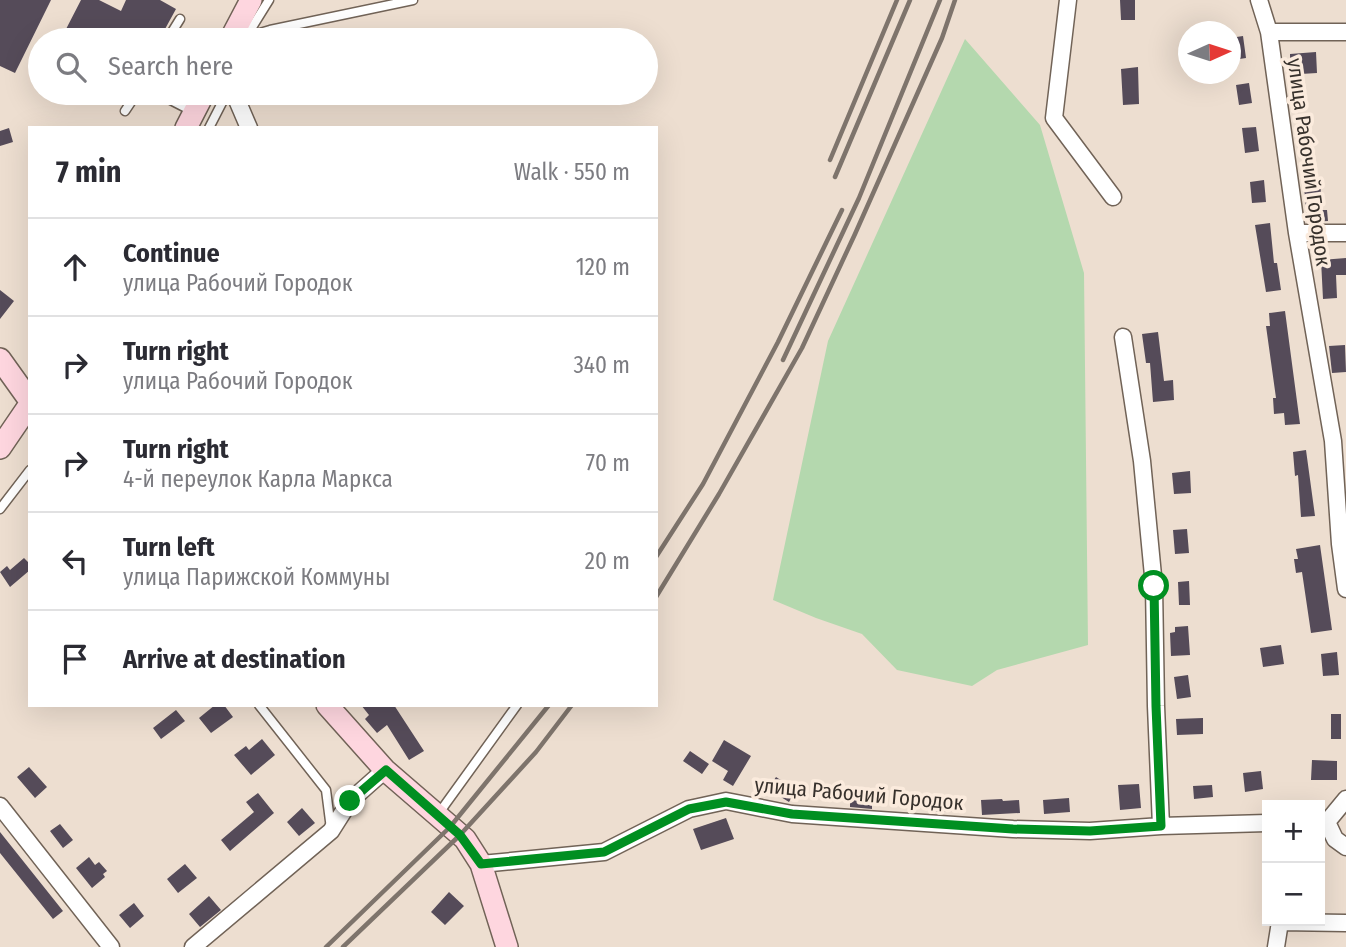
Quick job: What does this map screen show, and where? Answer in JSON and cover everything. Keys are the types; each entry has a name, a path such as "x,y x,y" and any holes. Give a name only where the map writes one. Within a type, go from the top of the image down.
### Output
{"street":[{"path":"242,28 251,0"},
{"path":"1068,0 1054,118 1113,197"},
{"name":"улица Рабочий Городок","path":"1259,0 1269,32 1297,233 1340,441 1340,544 1346,589"},
{"name":"улица Рабочий Городок","path":"1269,32 1346,32"},
{"path":"196,123 201,105"},
{"path":"239,105 248,126"},
{"path":"1297,233 1346,233"},
{"path":"1123,338 1143,461 1154,586 1161,826"},
{"path":"0,359 28,399"},
{"path":"0,448 28,405"},
{"path":"329,707 386,770 460,835 481,864 507,947"},
{"path":"193,947 331,831 350,801 386,770"},
{"path":"1325,820 1346,799"},
{"name":"улица Рабочий Городок","path":"481,864 604,852 689,809 726,802 792,814 1013,829 1090,831 1262,823"},
{"path":"0,806 111,947"},
{"path":"1325,825 1335,839 1346,846"},
{"path":"1276,947 1280,922 1346,923"}],"lane":[{"path":"246,28 269,0"},
{"path":"278,28 413,0"},
{"path":"174,28 180,19"},
{"path":"125,111 129,105"},
{"path":"173,105 196,123 215,105"},
{"path":"0,509 28,473"},
{"path":"261,707 326,790 331,831"},
{"path":"437,816 516,707"}],"green space":[{"path":"965,39 1040,125 1084,273 1088,645 997,670 972,686 897,670 862,634 773,600 828,341"}],"building":[{"path":"0,0 51,0 37,28 28,28 28,47 15,73 0,66"},
{"path":"81,0 99,0 121,11 126,0 160,0 176,9 166,28 67,28"},
{"path":"1120,0 1135,0 1135,20 1121,20"},
{"path":"1241,36 1246,58 1241,59"},
{"path":"1316,52 1317,73 1301,74 1300,66 1290,66 1290,54"},
{"path":"1138,67 1139,104 1123,105 1121,69"},
{"path":"1249,83 1252,103 1239,105 1236,85"},
{"path":"1256,127 1259,151 1245,153 1242,128"},
{"path":"9,128 13,142 0,146 0,131"},
{"path":"1264,180 1266,202 1252,203 1250,182"},
{"path":"1320,184 1323,210 1327,210 1328,221 1307,222 1304,186"},
{"path":"1270,223 1274,263 1277,263 1281,290 1266,292 1255,225"},
{"path":"1346,258 1346,275 1336,275 1337,298 1323,299 1321,260"},
{"path":"0,290 14,301 0,319"},
{"path":"1285,311 1300,424 1285,425 1284,413 1274,414 1273,398 1276,398 1266,326 1270,326 1269,313"},
{"path":"1158,332 1164,381 1173,380 1174,400 1153,402 1150,363 1146,363 1142,334"},
{"path":"1345,345 1346,372 1332,373 1329,346"},
{"path":"1306,450 1315,516 1301,517 1298,475 1295,476 1293,452"},
{"path":"1190,471 1191,493 1174,494 1172,473"},
{"path":"1187,529 1189,553 1175,554 1173,530"},
{"path":"1320,545 1332,630 1311,633 1302,572 1296,573 1294,559 1298,559 1296,549"},
{"path":"24,558 28,562 28,572 10,587 0,572 7,566 10,570"},
{"path":"1189,581 1190,605 1179,605 1178,582"},
{"path":"1188,626 1190,655 1171,656 1170,633 1175,632 1175,627"},
{"path":"1281,645 1284,664 1263,667 1260,648"},
{"path":"1337,652 1339,675 1323,676 1321,654"},
{"path":"1188,675 1191,697 1177,699 1174,677"},
{"path":"213,707 226,707 233,717 211,733 199,718"},
{"path":"363,707 395,707 424,751 409,760 387,725 377,733 365,719 369,715"},
{"path":"176,710 185,721 161,739 153,728"},
{"path":"1331,714 1341,714 1341,739 1331,739"},
{"path":"1203,718 1203,734 1177,735 1176,719"},
{"path":"262,739 275,755 251,775 234,755 246,746 249,750"},
{"path":"724,740 751,756 733,786 723,780 728,771 712,761"},
{"path":"690,751 709,764 702,774 683,761"},
{"path":"1312,760 1337,761 1337,780 1311,780"},
{"path":"29,767 47,787 35,798 17,777"},
{"path":"1261,771 1263,789 1245,792 1243,773"},
{"path":"776,777 796,790 789,802 768,789"},
{"path":"1139,784 1141,808 1120,810 1118,785"},
{"path":"1212,785 1213,797 1194,799 1193,786"},
{"path":"258,793 274,813 230,851 221,840 254,812 246,802"},
{"path":"850,795 872,795 872,809 850,807"},
{"path":"931,797 956,797 956,811 931,812"},
{"path":"1069,798 1070,812 1044,814 1043,800"},
{"path":"981,800 1019,800 1020,813 982,815"},
{"path":"302,808 315,823 299,836 287,822"},
{"path":"726,818 734,839 701,850 693,829"},
{"path":"60,824 73,840 63,848 50,831"},
{"path":"0,832 63,911 53,919 0,853"},
{"path":"89,857 95,865 99,862 107,871 103,874 105,877 92,888 76,868"},
{"path":"185,864 197,878 178,893 167,879"},
{"path":"449,892 464,906 445,925 431,912"},
{"path":"209,896 221,910 200,927 189,914"},
{"path":"134,903 144,916 130,928 119,915"}],"railway":[{"path":"830,160 897,0"},
{"path":"835,177 910,0"},
{"path":"783,360 859,198 940,0"},
{"path":"658,594 719,494 802,348 942,38 955,0"},
{"path":"658,554 703,484 778,342 842,210"},
{"path":"326,947 450,827 547,707"},
{"path":"343,947 460,835 536,752 570,707"}],"route":[{"path":"350,801 386,770 465,839 481,864 604,852 689,809 726,802 792,814 1013,829 1090,831 1161,826 1154,586"}]}
